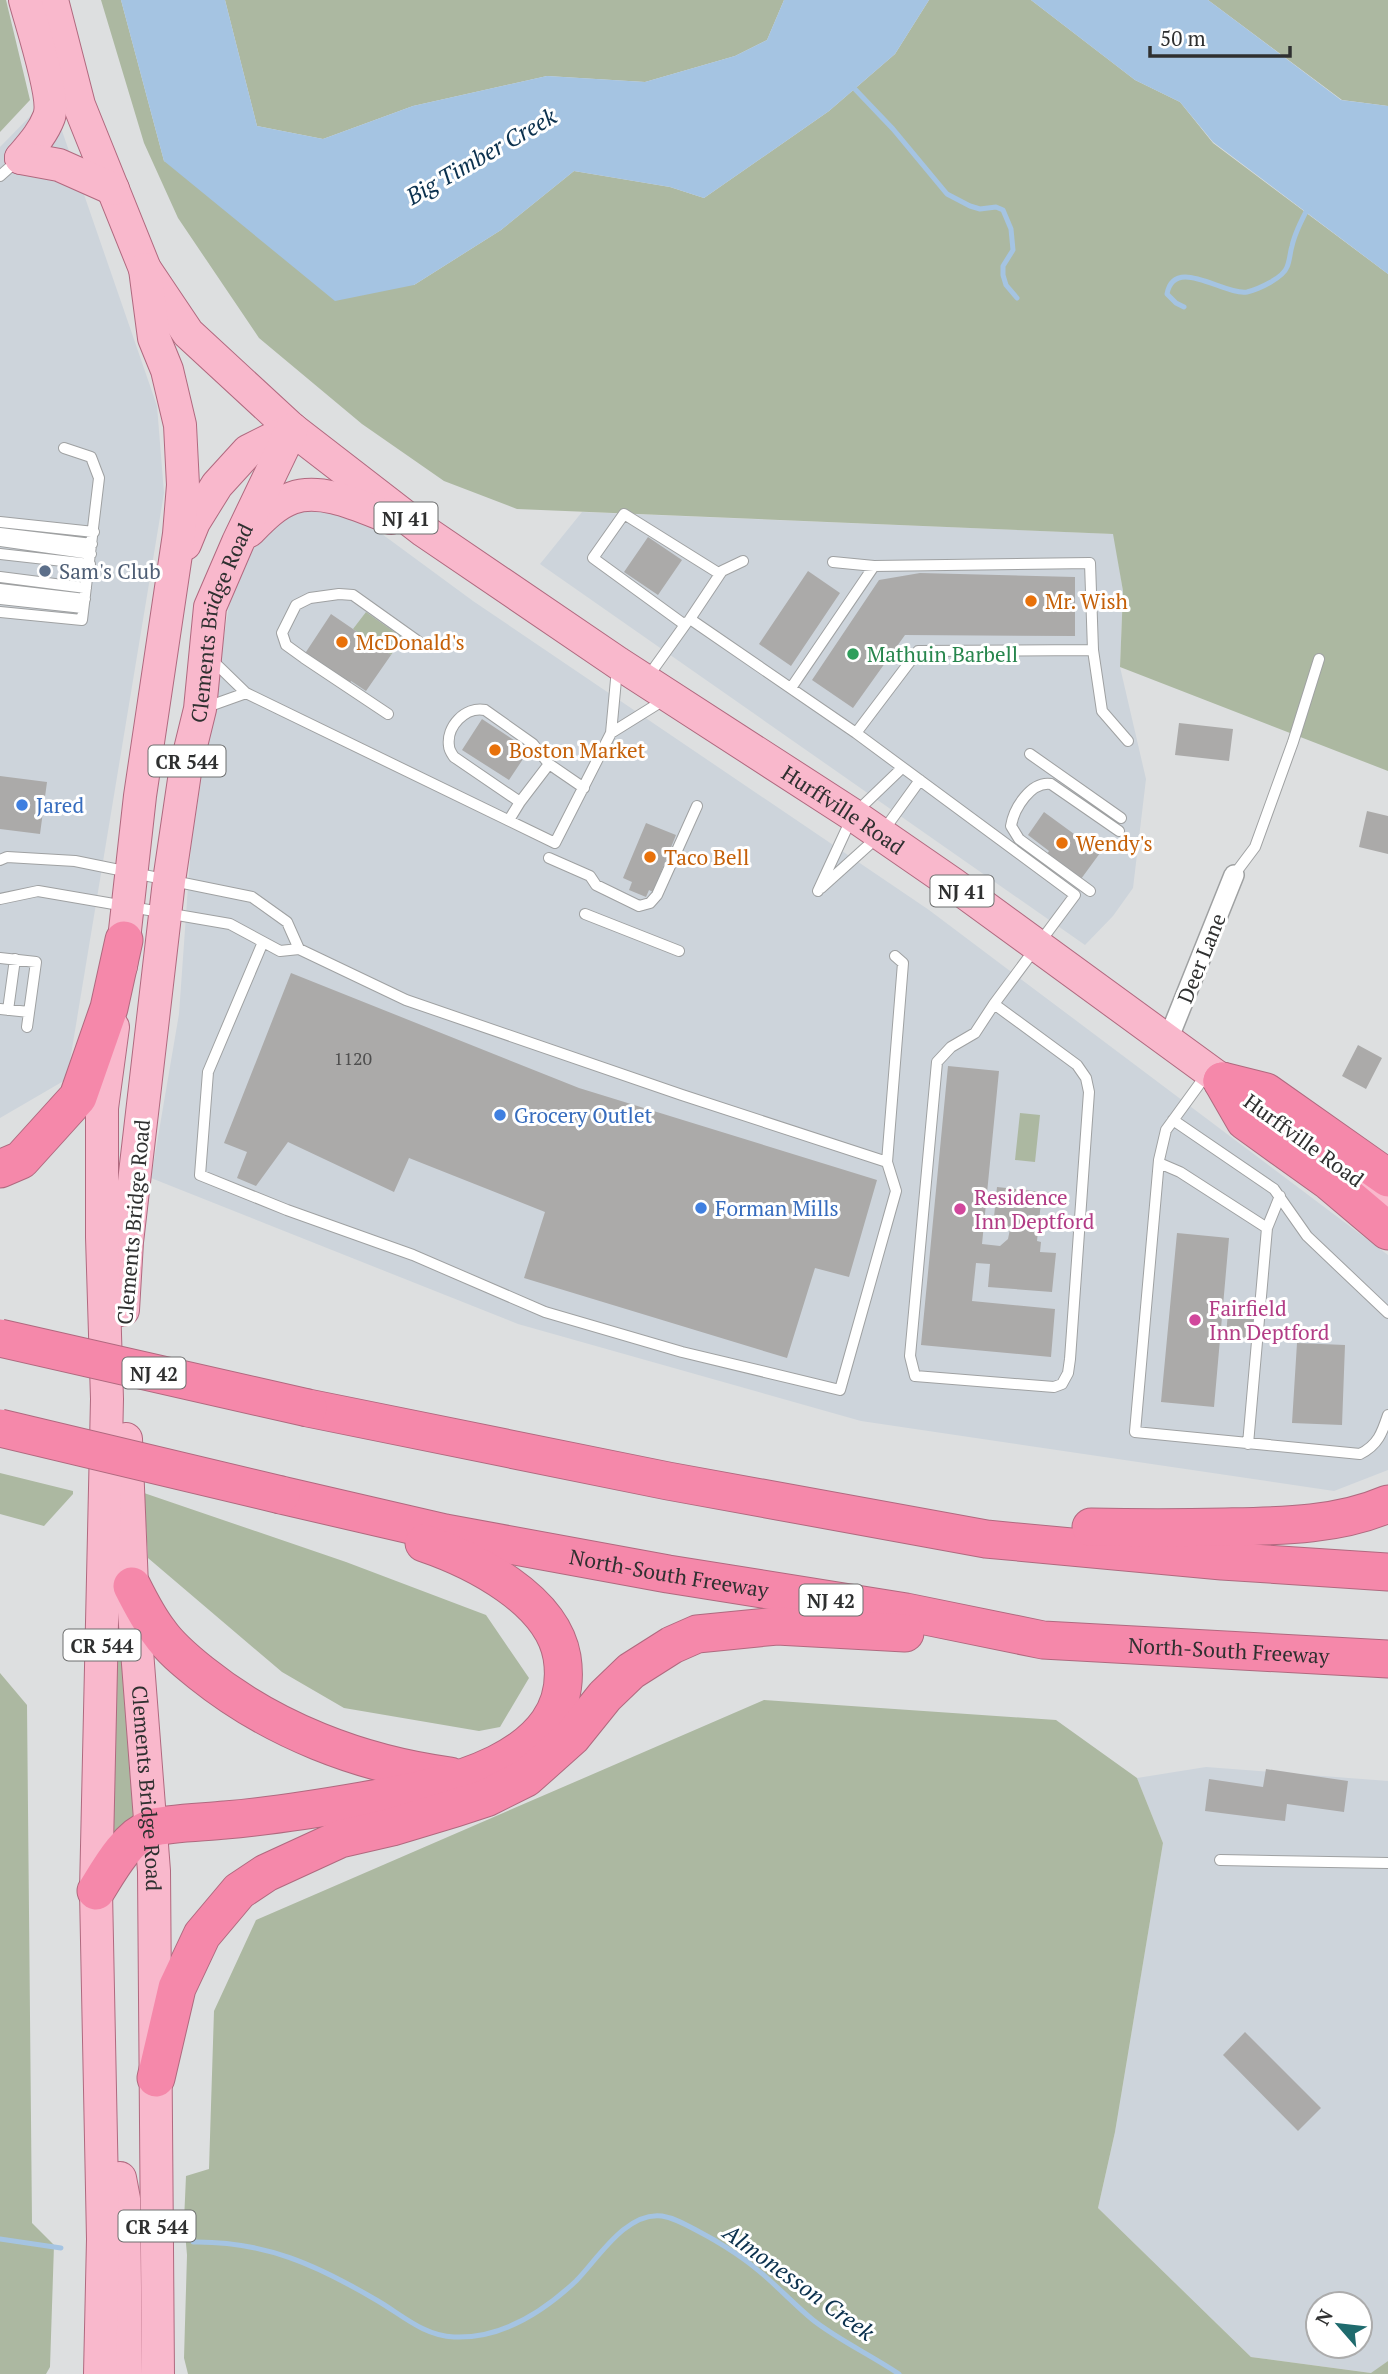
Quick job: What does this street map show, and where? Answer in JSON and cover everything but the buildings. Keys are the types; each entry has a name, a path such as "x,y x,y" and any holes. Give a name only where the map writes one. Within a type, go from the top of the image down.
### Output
{"highway":[{"path":"0,1169 21,1160 78,1097 108,1008 126,923"},
{"path":"1215,1076 1266,1092 1388,1178"},
{"path":"1215,1076 1245,1121 1330,1182 1388,1231"},
{"name":"NJ 42","path":"0,1338 308,1408 668,1481 986,1539 1222,1562 1388,1572"},
{"name":"North-South Freeway","path":"0,1428 445,1533 668,1574 906,1612 1043,1640 1388,1659"},
{"path":"96,1891 122,1850 151,1828 297,1813 416,1792 506,1760 545,1728 553,1713 560,1697 563,1678 561,1655 554,1636 539,1611 520,1594 486,1570 429,1545 281,1495"},
{"path":"986,1539 1082,1527 1240,1527 1323,1522 1388,1504"},
{"path":"132,1586 147,1615 167,1642 213,1682 247,1706 303,1737 410,1771 461,1778"},
{"path":"156,2078 177,1988 188,1960 202,1935 239,1891 266,1874 340,1839 455,1808 526,1778 572,1737 619,1682 646,1660 672,1644 697,1633 777,1626 1043,1640"}],"main road":[{"path":"10,167 40,136 50,115 50,96 25,0"},
{"name":"Clements Bridge Road","path":"52,0 79,105 145,269 188,333 292,429"},
{"path":"10,167 59,165 113,189"},
{"name":"Clements Bridge Road","path":"100,2374 103,2239 96,1891 107,1399 102,1237 102,1108 140,796 183,485 180,425 167,370 154,338 145,269"},
{"name":"Clements Bridge Road","path":"158,2374 154,1871 132,1586 123,1295 164,914 186,766 200,709 210,607 292,429"},
{"name":"Clements Bridge Road","path":"172,579 194,522 218,485 248,451 292,429"},
{"name":"Hurffville Road","path":"292,429 424,531 618,663 881,834 1388,1200"},
{"path":"238,542 271,510 293,497 331,495 424,531"},
{"path":"101,2077 124,2199 126,2374"}],"street":[{"name":"Deer Lane","path":"1167,1042 1234,875"}],"lane":[{"path":"0,611 82,620 99,478 90,457 64,447"},
{"path":"720,574 624,514 593,558 856,733 1075,895 994,1004 975,1032 951,1046 937,1062 910,1356 915,1376 1054,1387 1062,1384 1068,1373 1070,1359 1089,1092 1086,1078 1077,1065 994,1004"},
{"path":"0,522 94,532"},
{"path":"0,533 91,554"},
{"path":"0,541 91,554"},
{"path":"0,554 91,554"},
{"path":"206,653 246,693 555,843 611,733 657,688 688,622 720,574 743,562"},
{"path":"833,562 874,566 1090,563 1093,650 1102,711 1128,741"},
{"path":"791,688 874,566"},
{"path":"0,577 85,598"},
{"path":"0,589 85,598"},
{"path":"388,714 286,645 282,633 296,605 310,598 339,594 353,596 419,642"},
{"path":"0,599 85,598"},
{"path":"856,733 918,651 1093,650"},
{"path":"1234,875 1255,847 1293,742 1319,659"},
{"path":"611,733 618,663"},
{"path":"200,709 246,693"},
{"path":"520,802 454,757 449,746 451,732 468,710 485,710 533,744 549,765 584,788"},
{"path":"1030,754 1121,818"},
{"path":"509,820 549,765"},
{"path":"902,768 853,815 818,891 881,834 920,780"},
{"path":"1090,891 1018,839 1011,826 1013,817 1034,786 1045,783 1051,784 1119,831"},
{"path":"549,858 590,876 596,885 639,906 650,903 657,895 697,806"},
{"path":"0,860 7,857 75,861 252,897 287,922 299,949"},
{"path":"0,899 38,891 126,923 164,914 230,924 280,951 299,949 406,1000 693,1099 887,1162"},
{"path":"585,914 679,951"},
{"path":"262,942 208,1072 200,1175 287,1210 413,1255 545,1312 682,1352 841,1390 896,1191 887,1162 903,963 895,956"},
{"path":"0,958 36,962 27,1027"},
{"path":"15,959 4,1009 29,1012"},
{"path":"1215,1076 1173,1120 1163,1138 1135,1432 1360,1454 1371,1449 1379,1440 1388,1415"},
{"path":"1173,1120 1274,1189 1307,1236 1388,1313"},
{"path":"1159,1164 1180,1172 1267,1228"},
{"path":"1248,1444 1267,1228 1280,1196"},
{"path":"1220,1860 1388,1863"}],"shaded area":[{"path":"50,96 157,406 164,493 67,1079 0,1118 0,147"},
{"path":"320,502 352,512 473,601 929,910 1388,1255 1388,1470 1334,1491 861,1421 518,1324 151,1178 179,1014 191,845 230,599 252,549 277,513"},
{"path":"582,512 1114,534 1123,591 1120,667 1146,779 1133,888 1113,916 1085,945 540,564"},
{"path":"1206,1767 1388,1781 1388,2361 1372,2373 1251,2357 1098,2208 1115,2132 1163,1843 1137,1778"}],"green space":[{"path":"0,0 6,0 30,100 0,132"},
{"path":"101,0 121,0 164,161 414,285 501,230 574,171 670,187 704,198 829,111 895,54 929,0 1031,0 1135,80 1180,102 1213,143 1388,274 1388,771 1120,667 1123,591 1113,534 517,509 444,481 362,424 259,338 178,218 144,143"},
{"path":"225,0 784,0 767,40 735,56 645,82 547,76 413,106 323,139 257,126"},
{"path":"1208,0 1388,0 1388,106 1342,100"},
{"path":"366,612 403,638 391,655 353,629"},
{"path":"1020,1113 1040,1115 1035,1162 1015,1160"},
{"path":"0,1473 73,1491 73,1494 44,1526 0,1514"},
{"path":"144,1493 346,1562 486,1615 529,1678 500,1727 479,1731 344,1708 282,1672 148,1558"},
{"path":"118,1627 122,1627 136,1816 111,1836 113,1699"},
{"path":"0,1673 27,1705 32,2223 54,2245 50,2367 46,2374 0,2374"},
{"path":"764,1700 1056,1720 1137,1778 1163,1843 1115,2132 1098,2208 1251,2357 1371,2373 1388,2361 1388,2374 188,2374 184,2358 186,2176 209,2169 214,2011 256,1920"}],"water":[{"name":"Big Timber Creek","path":"121,0 225,0 257,126 323,139 413,106 547,76 645,82 735,56 767,40 784,0 929,0 895,54 829,111 704,198 670,187 574,171 501,230 414,285 335,301 164,161"},
{"path":"1031,0 1208,0 1341,100 1388,106 1388,274 1213,142 1180,102 1135,80"}],"waterway":[{"path":"852,86 893,129 947,194 980,209 996,207 1003,210 1011,229 1013,250 1003,266 1003,275 1006,285 1017,298"},
{"path":"1184,307 1167,294 1172,283 1179,278 1190,277 1226,289 1247,292 1264,286 1281,275 1287,267 1295,236 1309,206"},
{"name":"Almonesson Creek","path":"193,2242 244,2246 312,2266 378,2301 423,2329 454,2337 488,2333 535,2313 576,2281 625,2229 649,2216 662,2216 684,2223 733,2251 813,2320 899,2374"},
{"name":"Almonesson Creek","path":"0,2239 61,2248"}],"place":[{"name":"Sam's Club","path":"45,571"},
{"name":"Mr. Wish","path":"1031,601"},
{"name":"McDonald's","path":"342,642"},
{"name":"Mathuin Barbell","path":"853,654"},
{"name":"Boston Market","path":"495,750"},
{"name":"Jared","path":"22,805"},
{"name":"Wendy's","path":"1062,843"},
{"name":"Taco Bell","path":"650,857"},
{"name":"Grocery Outlet","path":"500,1115"},
{"name":"Forman Mills","path":"701,1208"},
{"name":"Residence Inn Deptford","path":"960,1209"},
{"name":"Fairfield Inn Deptford","path":"1195,1320"}]}
